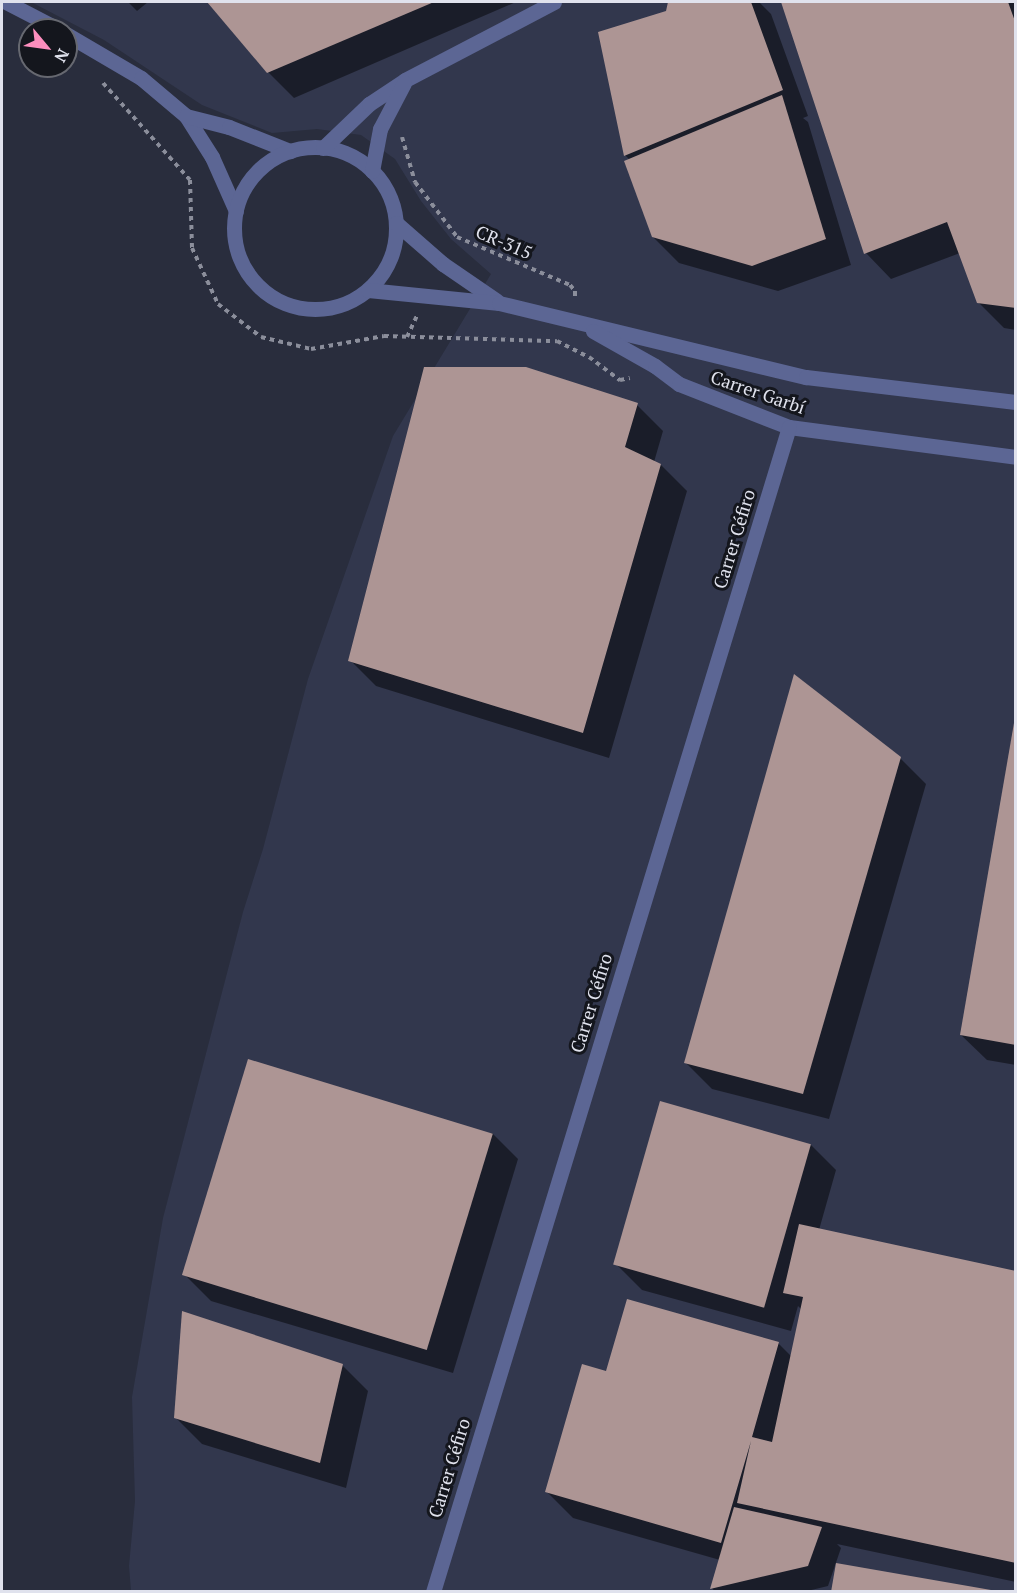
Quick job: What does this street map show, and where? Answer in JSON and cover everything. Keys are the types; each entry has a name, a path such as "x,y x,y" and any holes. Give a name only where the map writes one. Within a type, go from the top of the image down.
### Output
{"street":[{"path":"6,2 37,18"},
{"path":"323,148 369,104 405,80 555,2"},
{"path":"78,41 141,78 186,116 212,157 236,211"},
{"path":"372,171 380,129 405,80"},
{"path":"186,116 229,127 290,152"},
{"path":"323,148 350,155 372,171 384,186 392,204 396,223 393,248 384,271 368,290 346,303 322,309 296,308 273,298 253,282 240,261 234,236 236,211 246,185 265,164 290,152 323,148"},
{"path":"396,223 444,264 499,303"},
{"path":"368,290 499,303 806,377 1016,402"},
{"name":"Carrer Garbí","path":"576,321 655,366 679,384 789,427 1016,457"},
{"name":"Carrer Céfiro","path":"433,1592 789,427"}],"path":[{"name":"CR-315","path":"388,114 405,141 407,163 415,182 457,237 570,285 575,291 576,321"}],"shaded area":[{"path":"31,2 1015,2 1015,1591 131,1591 129,1566 135,1501 132,1397 163,1218 243,912 263,849 308,679 393,436 491,274 451,239 421,201 395,159 361,135 317,129 272,133 202,105 104,40 78,26 78,18 62,18"}],"building":[{"path":"207,2 434,2 267,73"},
{"path":"668,2 751,2 783,90 624,156 598,32 666,11"},
{"path":"781,2 1008,2 1016,24 1016,308 977,303 947,222 864,254"},
{"path":"782,95 826,239 752,266 652,237 624,161"},
{"path":"424,367 526,367 638,403 625,447 661,464 583,733 348,661"},
{"path":"794,674 901,757 803,1094 684,1063"},
{"path":"1014,723 1016,723 1016,1045 960,1035"},
{"path":"248,1059 493,1134 427,1350 182,1275"},
{"path":"660,1101 811,1144 764,1308 613,1264"},
{"path":"799,1224 1016,1271 1016,1563 737,1503 751,1441 721,1543 545,1492 582,1364 606,1371 627,1299 779,1342 752,1437 772,1442 803,1297 783,1293"},
{"path":"182,1311 343,1364 320,1463 174,1418"},
{"path":"734,1507 822,1527 808,1566 710,1589"},
{"path":"836,1563 991,1590 991,1592 831,1592"}]}
